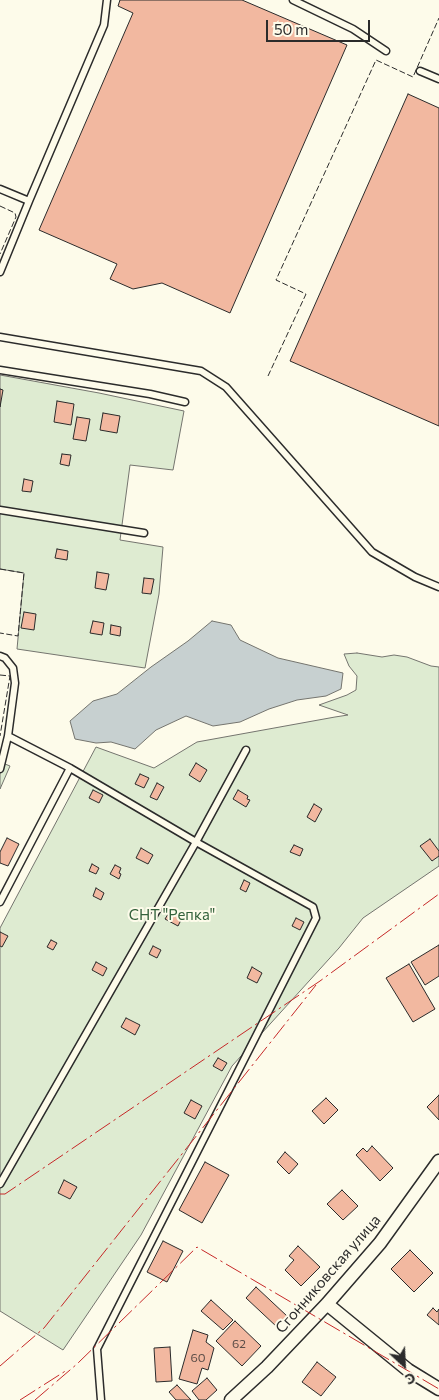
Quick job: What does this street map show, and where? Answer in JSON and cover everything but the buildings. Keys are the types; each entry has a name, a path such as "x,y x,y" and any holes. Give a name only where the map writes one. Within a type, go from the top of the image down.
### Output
{"street":[{"name":"Сгонниковская улица","path":"231,1400 267,1367 327,1304 380,1243 439,1162"},
{"path":"327,1304 408,1370 439,1389"}],"lane":[{"path":"0,272 104,25 106,0"},
{"path":"293,0 353,29 386,51"},
{"path":"420,71 439,79"},
{"path":"0,189 29,201"},
{"path":"0,337 201,370 226,387 372,552 415,577 439,587"},
{"path":"0,370 150,394 185,402"},
{"path":"0,510 144,533"},
{"path":"0,656 5,658 13,668 15,683 8,736 0,769"},
{"path":"8,736 70,768 196,842 314,907 316,918 98,1349 101,1400"},
{"path":"0,1184 196,842 246,750"},
{"path":"0,902 70,768"}],"green space":[{"path":"0,375 184,411 173,470 130,465 120,540 163,547 159,594 145,668 17,649 24,573 0,569"},
{"name":"СНТ \"Репка\"","path":"357,653 382,657 394,655 407,657 439,667 439,866 363,918 339,948 232,1066 141,1235 63,1350 0,1311 0,928 96,747 154,768 197,742 348,715 319,705 356,690 357,676 349,666 344,654"},
{"path":"0,762 10,766 0,789"}],"shaded area":[{"path":"212,621 231,625 240,640 278,658 343,673 341,689 326,696 297,700 269,709 240,722 213,726 186,716 156,730 135,749 111,742 96,743 75,739 70,721 93,701 117,694"}],"fence":[{"path":"268,376 306,294 276,280 376,60 413,77 439,18"},
{"path":"0,206 15,213 16,217 0,254"},
{"path":"0,569 24,573 18,636 0,633"},
{"path":"0,675 10,676 0,736"}],"power":[{"path":"0,1194 5,1194 320,981 439,894"},
{"path":"0,1366 44,1328 316,985"},
{"path":"35,1400 77,1364 197,1247 439,1389"},
{"path":"20,1400 67,1370"}]}
